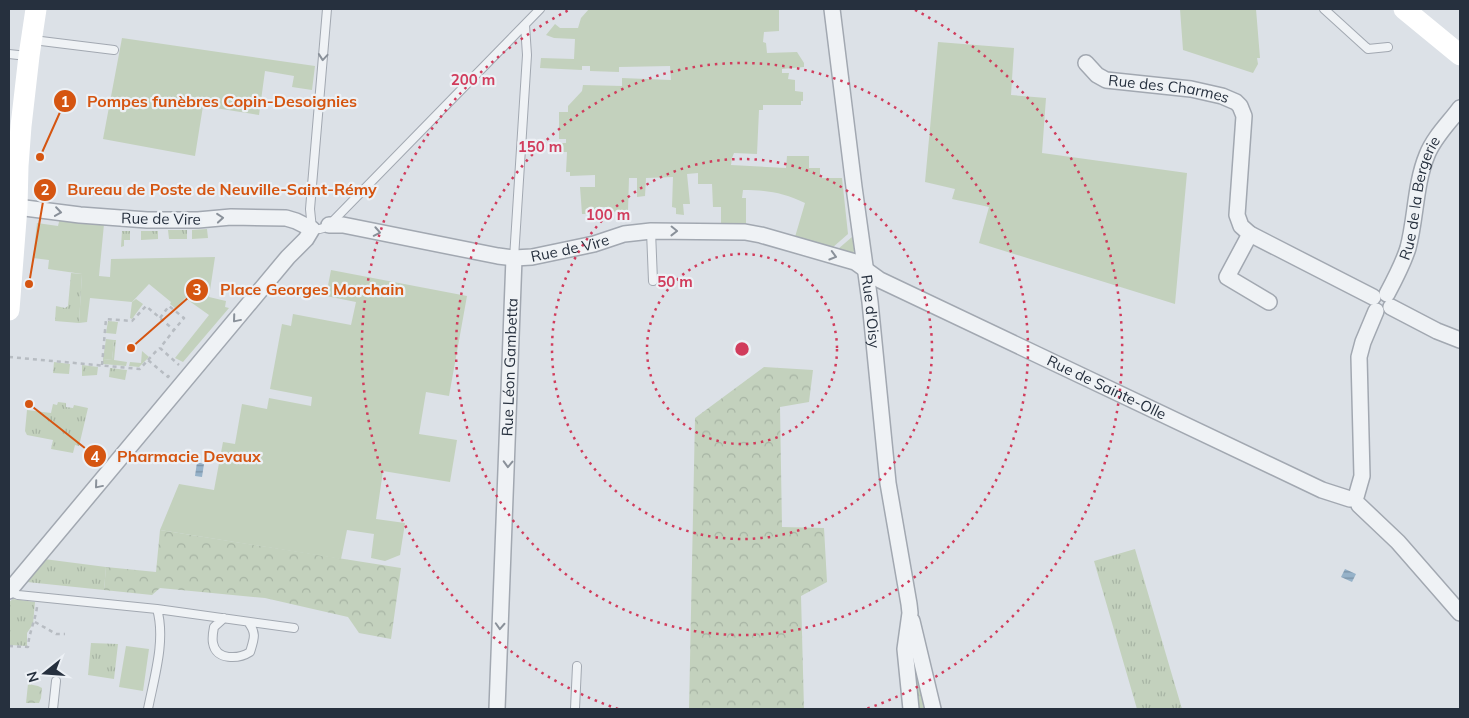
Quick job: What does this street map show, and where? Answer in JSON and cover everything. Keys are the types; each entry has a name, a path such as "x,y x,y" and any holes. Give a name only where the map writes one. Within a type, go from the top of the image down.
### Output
{"main road":[{"path":"9,302 12,208 18,166 23,50 36,9"},
{"path":"1404,9 1460,55"}],"street":[{"name":"Rue d'Oisy","path":"832,9 866,269 885,439 888,483 910,613 933,709"},
{"name":"Rue des Charmes","path":"1086,63 1106,80 1199,90 1231,98 1240,106 1244,116 1237,215 1242,226 1250,234"},
{"name":"Rue de la Bergerie","path":"1355,500 1362,476 1360,357 1363,342 1408,249 1422,170 1427,154 1460,108"},
{"name":"Rue de Vire","path":"12,208 80,216 147,220 192,220 232,217 286,218 312,229"},
{"name":"Rue de Vire","path":"329,225 343,225 514,258 540,255 599,243 624,234 651,231 752,233 854,262 866,269"},
{"path":"12,592 288,257 306,239 312,229"},
{"path":"1269,302 1227,277 1250,234 1437,331 1460,340"},
{"name":"Rue Léon Gambetta","path":"497,709 514,258"},
{"name":"Rue de Sainte-Olle","path":"866,269 880,280 1092,382 1322,490 1355,500 1394,538 1460,614"},
{"name":"Rue d'Oisy","path":"910,613 905,649 911,709"}],"lane":[{"path":"327,9 310,209 312,229 322,229 329,225 540,9"},
{"path":"1324,9 1368,49 1388,47"},
{"name":"Rue Léon Gambetta","path":"514,258 527,55 525,24"},
{"path":"23,50 114,50"},
{"path":"651,231 653,281"},
{"path":"9,598 12,592 38,597 158,609 294,628"},
{"path":"148,709 161,637 161,622 158,609"},
{"path":"224,618 214,627 213,645 217,652 226,657 243,656 250,652 254,628 248,622"},
{"path":"575,709 576,666"},
{"path":"53,709 56,681"}],"path":[{"path":"102,365 106,319 132,322 146,306 174,330"},
{"path":"9,357 140,369 184,318 169,306 160,318"},
{"path":"148,360 168,377 180,364 160,348"},
{"path":"9,646 28,647 29,634 35,622 38,597"},
{"path":"35,622 56,634 65,634"}],"green space":[{"path":"589,9 779,9 779,31 764,32 763,42 766,43 767,53 797,52 804,63 804,67 782,69 782,73 789,73 788,79 795,80 795,91 803,92 803,101 801,101 801,105 763,105 763,110 759,110 757,154 734,153 731,165 786,168 787,156 809,156 809,168 820,168 820,178 842,178 848,234 832,248 795,237 805,203 782,194 760,191 743,190 742,198 746,198 746,225 721,225 721,207 713,207 712,184 698,184 698,173 687,174 690,204 683,204 684,215 676,214 676,208 672,207 673,177 646,178 645,196 637,197 637,178 629,178 628,211 606,212 606,207 597,207 597,214 582,214 580,187 595,187 595,175 570,176 570,172 566,172 567,152 563,152 562,143 566,143 566,139 559,139 559,112 568,112 568,106 582,91 583,85 622,86 622,78 671,80 670,66 619,67 619,72 590,71 590,66 582,66 582,70 540,68 541,58 574,59 575,39 554,38 546,35 555,24 560,28 578,28 581,18"},
{"path":"1180,9 1256,9 1260,58 1257,58 1258,64 1253,73 1183,50"},
{"path":"122,38 315,66 312,90 292,87 294,76 265,71 259,115 203,106 195,156 103,139"},
{"path":"938,42 1014,48 1011,95 1046,98 1042,153 1187,173 1175,304 979,243 989,207 952,199 955,189 925,182"},
{"path":"60,218 104,224 99,276 110,277 111,259 215,257 209,297 226,301 225,307 229,308 183,362 175,358 209,315 185,298 176,309 170,304 171,302 149,284 132,302 90,298 87,322 79,323 82,274 48,269 49,260 33,258 37,223 58,226"},
{"path":"207,229 208,238 192,239 192,230"},
{"path":"168,230 187,230 187,239 169,239"},
{"path":"122,231 130,231 130,240 124,240 124,246 121,247"},
{"path":"141,231 158,231 158,239 141,240"},
{"path":"852,237 855,249 853,253 838,251 838,249"},
{"path":"331,270 467,296 449,396 426,392 419,434 457,440 450,482 383,471 376,519 405,523 400,555 385,561 371,558 374,534 347,530 341,559 160,530 179,484 214,490 223,442 235,444 242,404 267,409 269,398 311,406 312,397 270,389 282,324 291,326 293,314 351,325 356,302 326,296"},
{"path":"71,273 82,274 79,323 55,321 56,306 65,308 68,306"},
{"path":"136,299 143,304 132,319 130,318 132,302"},
{"path":"108,321 118,322 116,334 106,333"},
{"path":"106,339 114,340 112,360 103,359"},
{"path":"114,340 116,340 114,360 127,362 126,366 103,364 103,359 112,360"},
{"path":"142,351 149,357 139,367 129,366 130,362 141,363"},
{"path":"54,362 70,364 69,374 53,373"},
{"path":"82,365 98,367 97,375 82,376"},
{"path":"764,367 813,370 809,402 780,407 782,527 824,528 827,582 801,596 804,709 689,709 695,418"},
{"path":"110,368 127,370 125,380 109,377"},
{"path":"58,402 66,403 66,407 73,408 74,405 88,408 79,446 75,445 73,453 51,449 53,440 27,435 25,431 27,410 51,413 53,404 57,405"},
{"path":"160,530 401,568 391,639 359,633 348,617 265,598 160,588 152,595 104,590 106,567 156,572"},
{"path":"1135,549 1182,709 1137,709 1094,561"},
{"path":"44,559 106,567 104,590 27,582 28,578"},
{"path":"13,599 35,602 33,624 27,633 27,646 10,645 9,642 9,602"},
{"path":"91,643 118,644 114,679 88,675"},
{"path":"912,643 928,709 915,709"},
{"path":"126,646 149,649 143,691 119,687"},
{"path":"28,684 42,688 39,703 26,703"}],"water":[{"path":"197,462 204,464 202,477 195,476"},
{"path":"1345,569 1356,574 1352,582 1341,577"}],"place":[{"name":"Pompes funèbres Copin-Desoignies","path":"40,157"},
{"name":"Bureau de Poste de Neuville-Saint-Rémy","path":"29,284"},
{"name":"Place Georges Morchain","path":"131,348"},
{"name":"Pharmacie Devaux","path":"29,404"}]}
